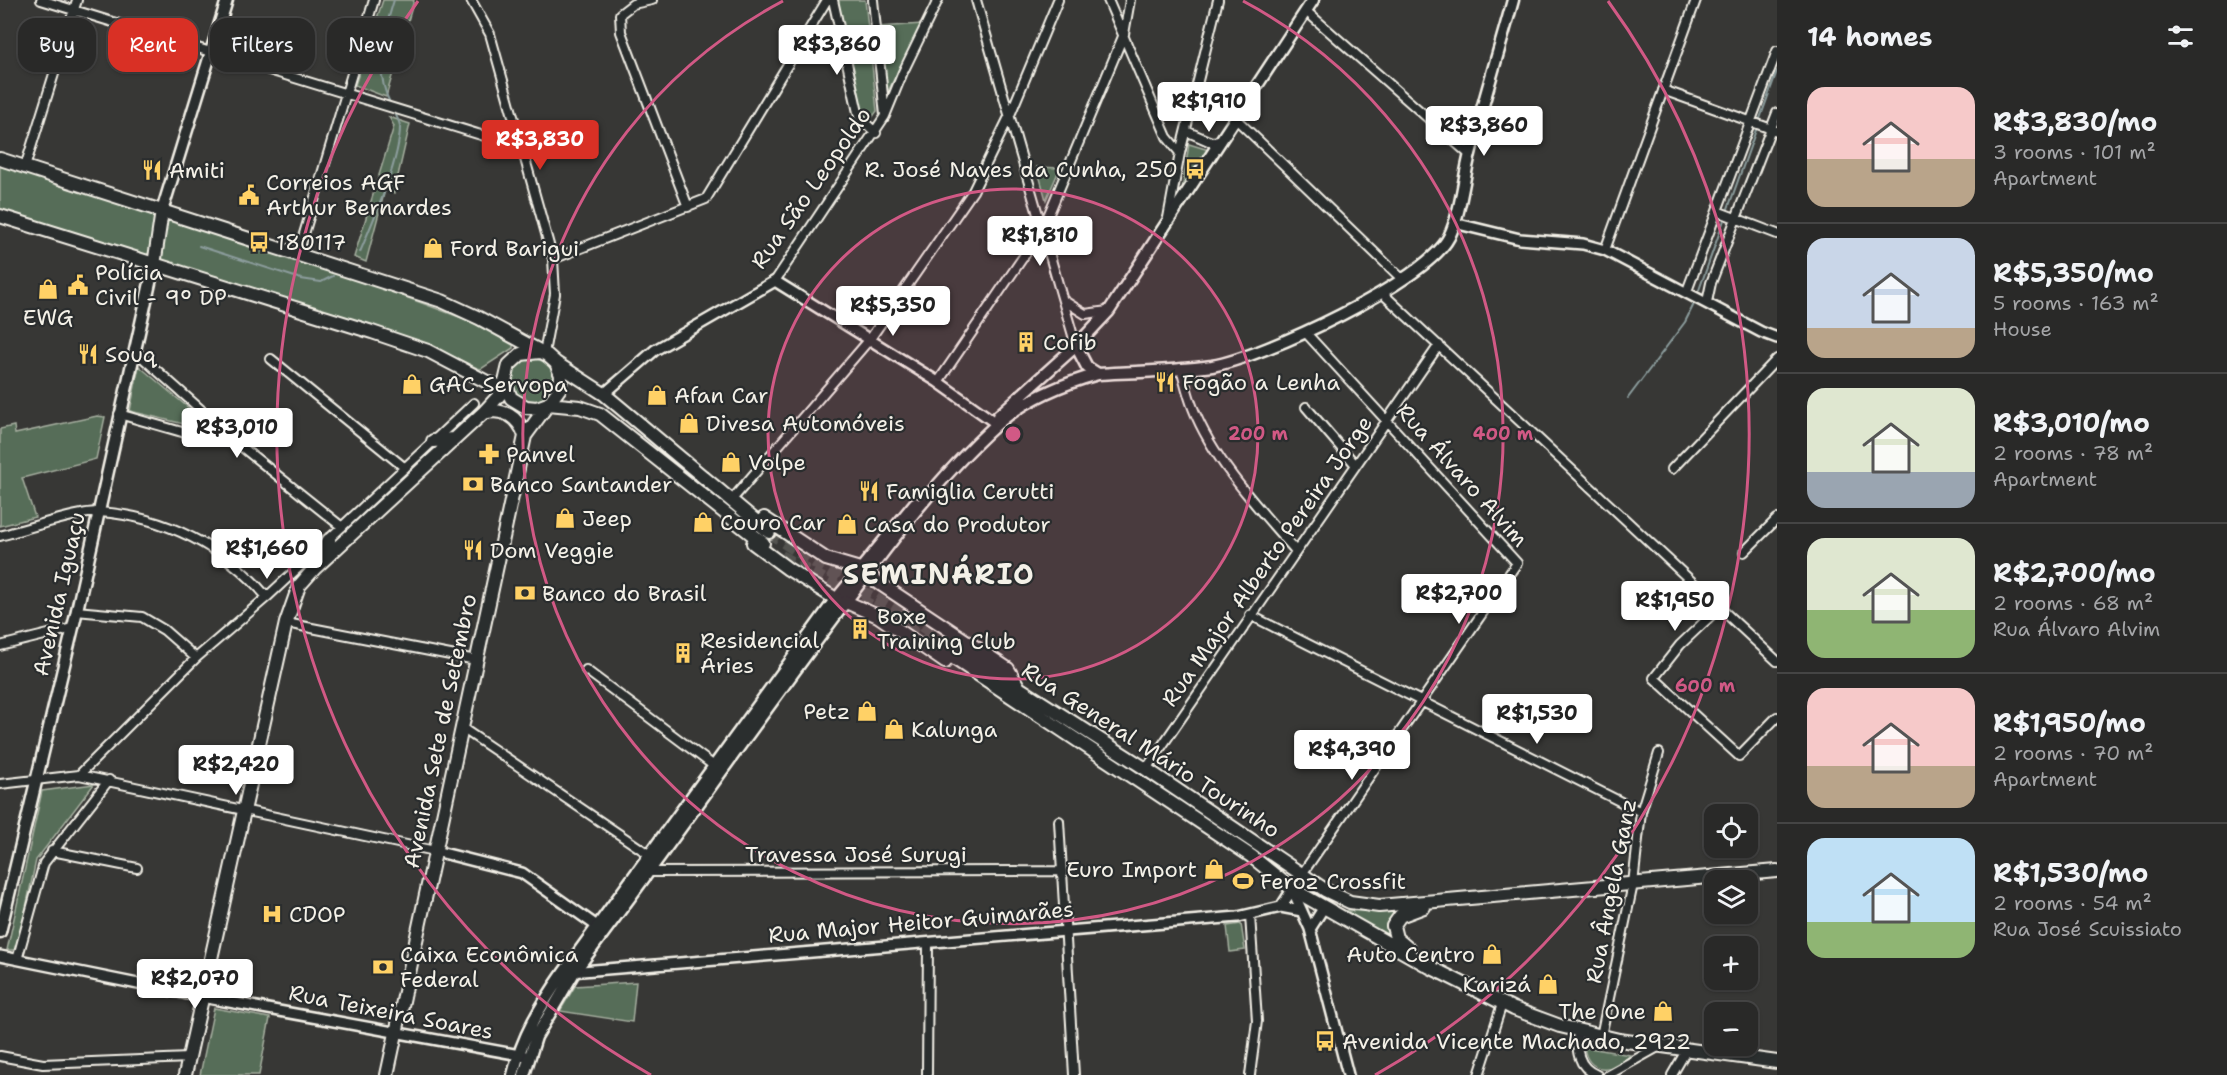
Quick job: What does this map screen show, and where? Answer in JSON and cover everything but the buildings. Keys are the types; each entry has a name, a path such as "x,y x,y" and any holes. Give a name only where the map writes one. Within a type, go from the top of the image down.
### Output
{"main road":[{"path":"222,18 227,0"},
{"path":"513,1075 545,1018 601,929 650,855 714,766 921,496 1076,346 1109,311 1167,226 1313,0"},
{"path":"995,422 1045,393 1098,374 1212,366 1243,358 1306,333 1403,280 1443,246 1454,223 1470,155 1513,0"},
{"path":"154,265 162,211 210,60"},
{"path":"0,159 442,301 479,318 544,353 604,394 692,478 718,516 788,569 841,600 878,616 993,694 1017,694 1008,669 863,572 833,562 802,546 774,527 736,495 692,478"},
{"path":"0,216 428,351 489,383 506,388"},
{"name":"Avenida Iguaçu","path":"0,932 73,628 97,512 154,265"},
{"path":"1076,346 1087,367 1098,374"},
{"path":"544,353 532,351 516,357 506,371 506,388 512,398 526,407 537,408 548,404 600,414 692,478 766,538"},
{"path":"548,404 557,394 561,382 556,363"},
{"path":"489,383 496,399"},
{"path":"185,1075 286,623 299,586 315,568 483,413 506,388"},
{"path":"573,407 594,402 604,394"},
{"name":"Avenida Sete de Setembro","path":"387,1075 525,436 548,404"},
{"path":"483,413 496,411 508,414 518,422 525,436"},
{"path":"433,441 453,439"},
{"path":"315,568 329,540"},
{"path":"524,1075 523,1056 536,1012 564,972 649,872 841,600"},
{"name":"Rua General Mário Tourinho","path":"943,646 1017,694 1251,856 1292,889 1430,967 1502,1004 1578,1031 1601,1036 1658,1047 1777,1062"},
{"name":"Rua General Mário Tourinho","path":"1017,694 1146,769 1302,874"},
{"path":"1302,874 1334,895 1360,904 1440,902 1777,871"},
{"path":"1430,967 1396,938 1393,926 1400,916 1440,902"}],"street":[{"path":"40,0 210,53"},
{"path":"25,167 77,0"},
{"path":"298,254 374,0"},
{"path":"471,0 490,34 520,147 554,260 555,294 544,353"},
{"path":"652,0 633,4 620,14 621,32 688,207"},
{"path":"554,260 706,199 827,0"},
{"path":"833,0 859,117 876,132"},
{"path":"873,0 885,116"},
{"name":"Rua São Leopoldo","path":"604,394 655,350 775,281 876,132 939,0"},
{"path":"976,0 1076,346"},
{"path":"736,495 870,339 973,191 1010,115 1058,0"},
{"path":"1108,0 1167,137 1180,153"},
{"path":"938,382 1043,228 1124,34 1130,0"},
{"path":"1167,226 1180,153 1218,0"},
{"path":"1605,250 1696,0"},
{"path":"1306,11 1470,155"},
{"path":"1687,291 1777,51"},
{"path":"272,72 520,147"},
{"path":"1663,90 1774,129"},
{"path":"1707,302 1711,283 1774,129 1777,113"},
{"path":"1235,118 1403,280"},
{"path":"1186,131 1211,142 1221,141"},
{"path":"1716,211 1777,234"},
{"path":"1454,223 1520,239 1583,244 1605,250 1687,291 1761,332 1777,338"},
{"path":"775,281 938,382 995,422"},
{"path":"1382,292 1777,661"},
{"path":"1063,300 1085,314 1109,311"},
{"name":"Rua Álvaro Alvim","path":"1292,889 1517,563 1306,333"},
{"name":"Rua Major Alberto Pereira Jorge","path":"1146,769 1250,615 1439,345"},
{"path":"134,350 237,442 342,527"},
{"path":"271,359 405,468"},
{"path":"1672,469 1777,359"},
{"path":"1181,368 1193,409 1222,460 1258,508 1295,550"},
{"path":"79,775 196,658 267,597 474,403"},
{"path":"1306,407 1355,464"},
{"path":"119,414 182,432 237,442"},
{"path":"0,536 97,512 168,525 213,548 254,582 267,597"},
{"path":"1744,552 1777,519"},
{"path":"1720,607 1684,641 1654,678 1739,756 1777,717"},
{"path":"76,611 142,618 164,630 196,658"},
{"path":"1250,615 1641,812"},
{"path":"286,623 476,660"},
{"path":"0,646 73,628"},
{"path":"586,670 714,766"},
{"path":"462,728 650,855"},
{"name":"Rua Ângela Ganz","path":"1601,1036 1633,884 1641,812 1659,753"},
{"path":"0,784 79,775 435,851 522,873 601,929"},
{"path":"17,960 44,863 109,780"},
{"path":"1059,821 1074,1075"},
{"path":"52,851 136,868"},
{"name":"Travessa José Surugi","path":"649,872 1062,871"},
{"path":"1281,907 1292,889"},
{"path":"1292,889 1310,929 1348,1075"},
{"name":"Rua Major Heitor Guimarães","path":"564,972 1250,915 1281,907 1302,911"},
{"path":"1310,929 1324,907"},
{"path":"1250,915 1257,1021 1250,1075"},
{"path":"927,1075 928,943"},
{"name":"Rua Teixeira Soares","path":"0,956 202,997 523,1056"},
{"path":"1479,1075 1502,1004"},
{"path":"1578,1031 1577,1050 1581,1063 1597,1075"},
{"path":"1608,1075 1658,1047"},
{"path":"1672,1075 1686,1051"},
{"path":"0,1056 43,1064 189,1058"}],"green space":[{"path":"383,0 414,0 409,18 377,18"},
{"path":"836,0 865,0 877,111 868,123 864,117"},
{"path":"922,24 886,95 879,27"},
{"path":"359,72 393,72 386,97 355,85"},
{"path":"389,117 410,124 394,193 385,190 366,262 354,257 394,126"},
{"path":"1189,144 1212,151 1182,190"},
{"path":"0,163 387,290 470,321 513,345 513,348 481,369 477,368 431,346 0,213"},
{"path":"1037,167 1060,168 1046,200"},
{"path":"533,359 548,365 554,380 548,395 533,401 518,395 512,380 518,365"},
{"path":"139,366 217,432 130,411"},
{"path":"97,416 105,417 96,459 22,478 35,517 0,526 0,429 14,426 15,434"},
{"path":"94,784 36,860 17,950 7,950 42,791"},
{"path":"1398,910 1388,923 1390,941 1342,911"},
{"path":"1241,924 1245,950 1230,952 1227,926"},
{"path":"636,982 632,1022 560,1011 575,986"},
{"path":"214,1008 270,1018 259,1075 200,1075"},
{"path":"1584,1047 1630,1055 1610,1068 1596,1067 1591,1063"}],"waterway":[{"path":"391,105 382,79 381,66 383,39 394,0"},
{"path":"1699,290 1777,71"},
{"path":"360,252 396,156 400,127 393,110"},
{"path":"199,246 301,279 321,282 333,276"},
{"path":"1628,398 1685,322 1694,304"}],"tunnel":[{"path":"769,532 947,642"},
{"path":"781,556 881,611 940,649"}],"place":[{"name":"R. José Naves da Cunha, 250","path":"1195,169"},
{"name":"Amiti","path":"152,170"},
{"name":"Correios AGF Arthur Bernardes","path":"249,195"},
{"name":"180117","path":"259,242"},
{"name":"Ford Barigui","path":"433,248"},
{"name":"Polícia Civil - 9º DP","path":"78,285"},
{"name":"EWG","path":"48,289"},
{"name":"Cofib","path":"1026,342"},
{"name":"Souq","path":"88,354"},
{"name":"Fogão a Lenha","path":"1165,382"},
{"name":"GAC Servopa","path":"412,384"},
{"name":"Afan Car","path":"657,395"},
{"name":"Divesa Automóveis","path":"689,423"},
{"name":"Panvel","path":"489,454"},
{"name":"Volpe","path":"731,462"},
{"name":"Banco Santander","path":"473,484"},
{"name":"Famiglia Cerutti","path":"869,491"},
{"name":"Jeep","path":"565,518"},
{"name":"Couro Car","path":"703,522"},
{"name":"Casa do Produtor","path":"847,524"},
{"name":"Dom Veggie","path":"473,550"},
{"name":"Banco do Brasil","path":"525,593"},
{"name":"Boxe Training Club","path":"860,629"},
{"name":"Residencial Áries","path":"683,653"},
{"name":"Petz","path":"867,711"},
{"name":"Kalunga","path":"894,729"},
{"name":"Euro Import","path":"1214,869"},
{"name":"Feroz Crossfit","path":"1243,881"},
{"name":"CDOP","path":"272,914"},
{"name":"Auto Centro","path":"1492,954"},
{"name":"Caixa Econômica Federal","path":"383,967"},
{"name":"Karizá","path":"1548,984"},
{"name":"The One","path":"1663,1011"},
{"name":"Avenida Vicente Machado, 2922","path":"1325,1041"}],"district":[{"name":"SEMINÁRIO","path":"939,574"}]}
